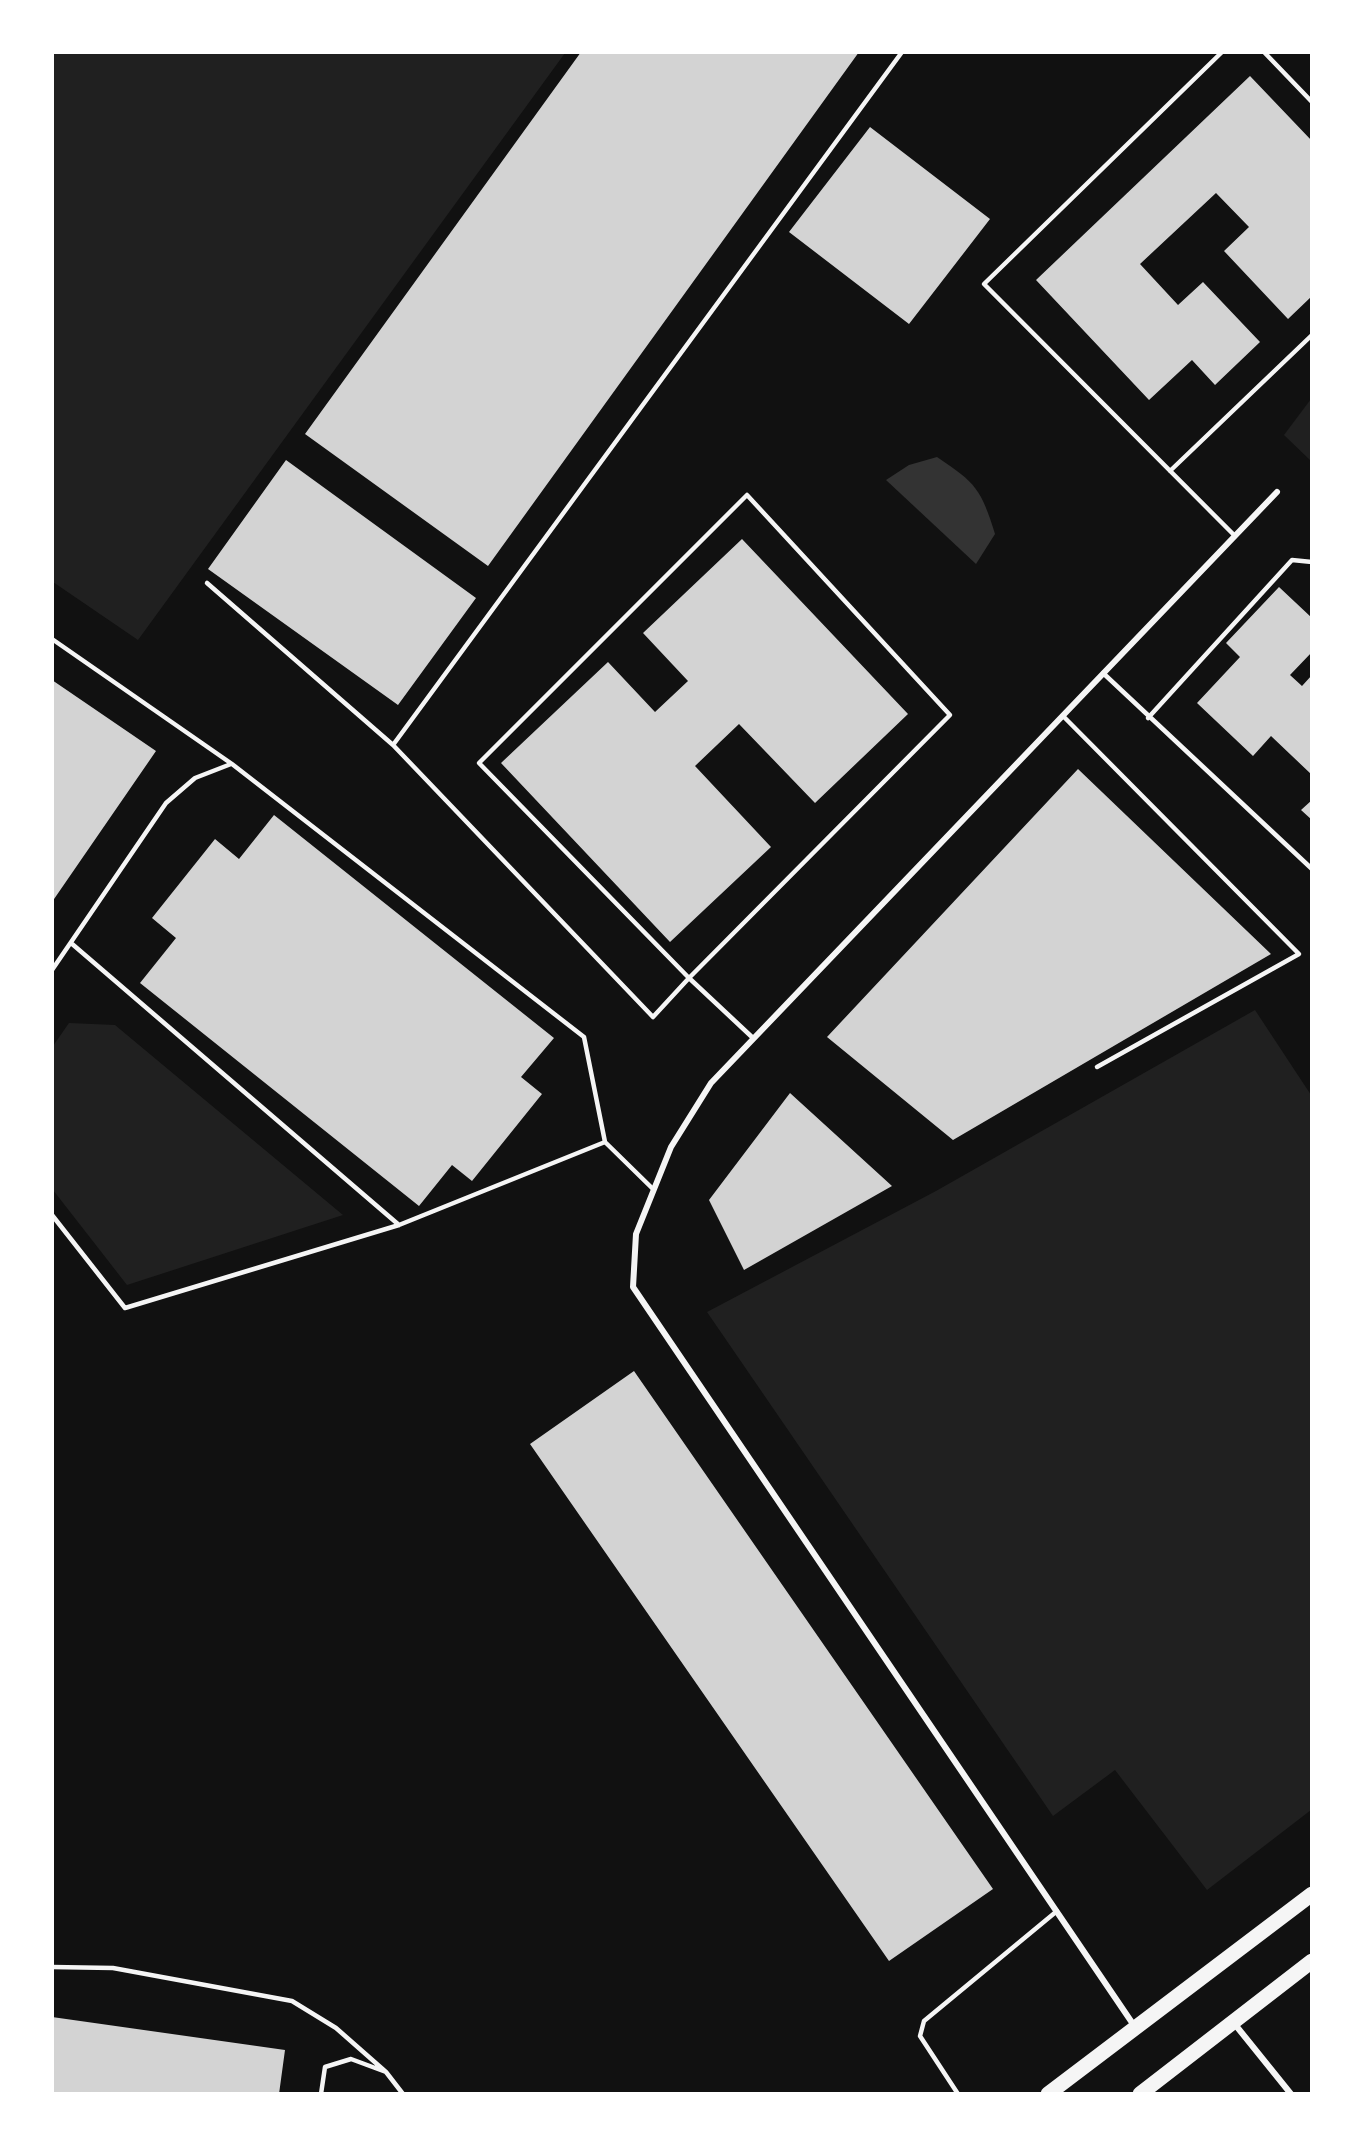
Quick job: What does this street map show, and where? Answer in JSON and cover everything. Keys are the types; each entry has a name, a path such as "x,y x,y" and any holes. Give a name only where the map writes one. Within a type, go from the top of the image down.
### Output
{"main road":[{"path":"1048,2094 1311,1894"},
{"path":"1140,2094 1311,1961"}],"street":[{"path":"1135,2027 633,1287 636,1234 671,1147 711,1083 1277,492"},
{"path":"1232,2021 1291,2094"}],"lane":[{"path":"393,745 902,52"},
{"path":"1222,52 984,284 1235,536"},
{"path":"1264,52 1311,102"},
{"path":"1170,471 1311,335"},
{"path":"207,583 393,745 653,1017 689,978 950,716 747,495 479,763 689,978 753,1038"},
{"path":"1148,717 1292,560 1311,562"},
{"path":"52,639 232,764 584,1037 605,1142 653,1189"},
{"path":"1103,673 1311,869"},
{"path":"1063,716 1299,954 1097,1067"},
{"path":"52,970 166,803 195,778 232,764"},
{"path":"70,943 399,1225"},
{"path":"52,1215 125,1308 399,1225 605,1142"},
{"path":"958,2094 920,2036 924,2021 1057,1911"},
{"path":"52,1966 113,1968 292,2001 336,2028 386,2072 403,2094"},
{"path":"321,2094 326,2067 351,2059 386,2072"}],"shaded area":[{"path":"52,53 565,53 138,640 53,582"},
{"path":"1312,399 1311,461 1284,435"},
{"path":"937,457 969,481 986,507 995,534 976,564 886,480 909,465"},
{"path":"1255,1010 1311,1095 1311,1810 1207,1890 1115,1770 1053,1816 707,1312 936,1191"},
{"path":"69,1023 115,1025 343,1215 127,1285 53,1190 53,1046"}],"building":[{"path":"581,52 859,52 488,566 305,434"},
{"path":"1250,76 1312,141 1312,296 1288,319 1224,251 1249,227 1216,193 1140,264 1178,305 1203,282 1260,342 1215,385 1192,360 1149,400 1036,280"},
{"path":"870,127 990,219 909,324 789,232"},
{"path":"286,460 476,598 398,705 208,569"},
{"path":"742,539 908,714 815,803 739,724 695,766 771,847 670,942 501,763 608,662 655,712 688,681 643,633"},
{"path":"1279,587 1312,618 1312,652 1290,675 1302,686 1312,675 1312,775 1271,736 1253,756 1197,703 1240,657 1226,643"},
{"path":"52,680 156,751 52,902"},
{"path":"1078,769 1271,954 953,1140 827,1037"},
{"path":"1312,800 1312,820 1301,810"},
{"path":"274,815 554,1038 521,1077 542,1094 472,1181 452,1165 419,1206 140,983 176,938 152,918 215,839 239,859"},
{"path":"790,1093 892,1186 744,1270 709,1200"},
{"path":"634,1371 993,1889 889,1961 530,1444"},
{"path":"52,2017 285,2050 279,2094 52,2094"}]}
